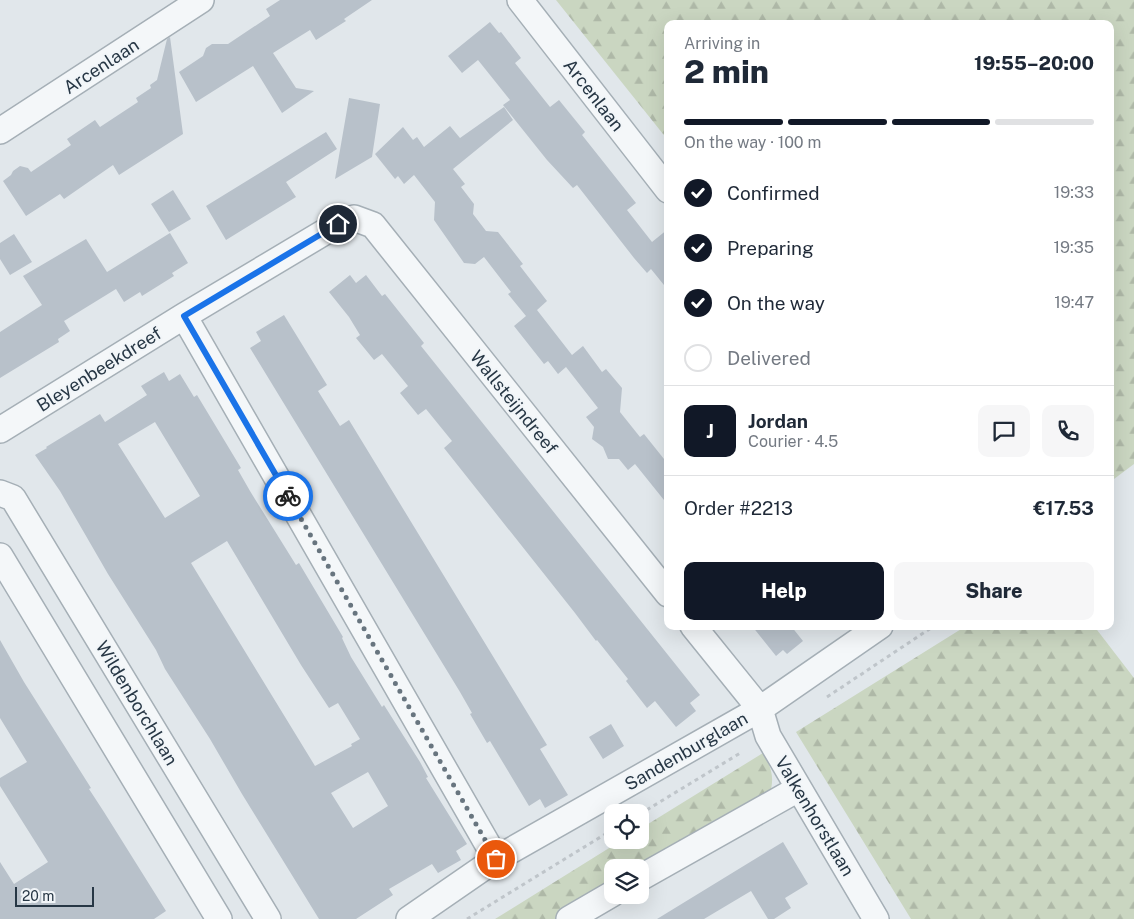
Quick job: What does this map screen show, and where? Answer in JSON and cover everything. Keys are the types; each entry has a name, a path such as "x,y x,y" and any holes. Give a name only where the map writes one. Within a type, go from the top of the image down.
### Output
{"street":[{"name":"Arcenlaan","path":"0,132 201,0"},
{"name":"Arcenlaan","path":"520,0 664,185"},
{"name":"Bleyenbeekdreef","path":"0,430 184,316 338,224 354,218"},
{"name":"Wallsteijndreef","path":"354,218 373,225 664,589"},
{"path":"184,316 496,859"},
{"name":"Wildenborchlaan","path":"0,493 13,498 268,919"},
{"path":"0,556 219,919"},
{"path":"697,630 760,709"},
{"name":"Sandenburglaan","path":"408,919 496,859 760,709 874,630"},
{"name":"Valkenhorstlaan","path":"760,709 768,736 876,919"},
{"path":"649,873 798,789"},
{"path":"568,919 604,899"}],"path":[{"path":"467,919 604,835"}],"green space":[{"path":"556,0 1134,0 1134,464 1114,479 1114,20 664,20 664,135"},
{"path":"960,630 1097,630 1134,678 1134,919 911,919 796,732"},
{"path":"763,753 772,774 769,796 649,863 649,859 604,859 604,896 567,919 495,919 608,849 649,849 649,823"}],"building":[{"path":"280,0 372,0 344,19 346,21 316,40 310,30 273,53 296,88 314,91 282,113 253,66 196,102 179,72 203,56 206,48 212,44 228,44 270,16 266,9"},
{"path":"490,22 499,33 501,32 521,58 515,63 550,107 559,100 585,132 582,135 636,203 627,210 652,242 664,232 664,285 651,269 647,273 577,185 573,188 547,160 503,105 510,100 478,60 462,73 448,56"},
{"path":"170,37 183,134 119,175 113,165 64,199 60,194 26,216 3,181 20,166 28,168 31,172 71,145 67,139 95,120 100,127 138,102 136,98 151,88 150,85 157,80 167,39"},
{"path":"349,98 380,104 372,157 335,179"},
{"path":"504,107 513,120 453,169 465,184 461,187 474,204 473,214 486,231 498,232 523,264 520,266 547,301 537,310 572,355 583,346 602,372 606,369 622,388 620,412 640,437 644,434 664,459 664,500 635,464 628,470 619,459 608,459 603,447 592,439 594,427 586,417 598,408 566,367 558,374 548,361 544,364 514,326 526,316 508,294 511,292 484,257 475,264 464,263 434,220 435,202 414,175 404,184 398,176 395,179 375,154 403,127 413,140 417,137 424,147 450,126 460,138"},
{"path":"326,132 337,149 286,182 296,197 226,240 206,206"},
{"path":"173,190 191,219 169,232 151,204"},
{"path":"170,233 188,263 172,273 174,276 142,296 140,292 124,302 116,289 64,321 70,331 58,339 59,342 0,378 0,332 42,305 23,276 86,239 107,272"},
{"path":"14,234 32,262 10,275 0,259 0,243"},
{"path":"350,275 356,283 366,275 382,296 385,294 424,343 421,346 700,695 690,703 696,711 676,727 655,701 647,708 626,681 628,679 444,448 452,441 426,409 418,415 400,393 408,386 382,354 374,360 356,338 360,335 349,317 329,292"},
{"path":"284,315 327,385 318,391 340,426 349,420 547,745 540,749 568,795 545,808 540,799 529,806 490,741 487,743 460,692 250,348 261,341 256,332"},
{"path":"164,372 169,381 180,374 194,397 197,395 241,468 238,470 250,491 296,565 299,563 343,637 351,657 382,707 384,705 420,762 428,777 426,778 467,844 456,851 461,860 438,873 432,864 389,889 393,895 356,919 319,919 210,739 165,669 156,650 108,574 60,491 35,455 100,414 105,422 147,395 141,386","holes":["155,422 200,496 165,518 118,444","227,541 329,708 338,703 360,739 351,744 352,746 315,766 191,563","368,772 388,806 353,828 331,793"]},
{"path":"755,630 794,630 803,641 787,654 783,650 776,656"},
{"path":"0,640 24,682 91,788 89,789 166,911 154,919 0,919 0,862 14,884 48,862 0,786 0,778 27,762 0,718"},
{"path":"611,724 624,746 603,759 589,737"},
{"path":"783,842 808,884 785,898 791,908 774,919 768,919 751,891 704,919 657,919"}],"way so far":[{"path":"288,496 496,859"}],"route":[{"path":"288,496 184,316 338,224"}]}
